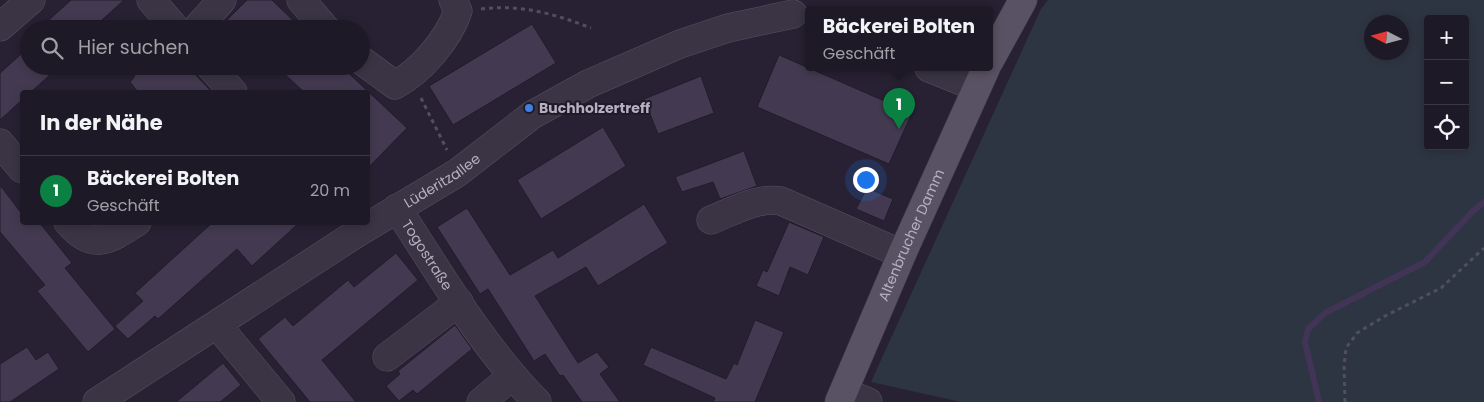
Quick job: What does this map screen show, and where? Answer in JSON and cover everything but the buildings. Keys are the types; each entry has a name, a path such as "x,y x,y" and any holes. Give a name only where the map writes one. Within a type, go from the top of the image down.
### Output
{"main road":[{"path":"993,55 1023,0"},
{"name":"Altenbrucher Damm","path":"850,399 902,254 981,77"}],"street":[{"path":"151,0 168,20"},
{"path":"204,20 222,0"},
{"path":"301,0 318,20"},
{"path":"0,27 26,5"},
{"path":"370,67 395,85 409,78 452,28 456,6"},
{"name":"Lüderitzallee","path":"370,221 397,208 457,173 532,115 610,72 680,44 794,9"},
{"path":"946,71 981,77"},
{"path":"218,75 231,90"},
{"path":"0,143 20,167"},
{"path":"711,220 756,202 776,200 902,254"},
{"name":"Togostraße","path":"397,208 458,302 512,376 537,402"},
{"path":"71,225 84,238 97,242 110,239 132,225"},
{"name":"Lüderitzallee","path":"97,402 217,325 354,228"},
{"name":"Togostraße","path":"387,356 458,302"},
{"path":"217,325 281,402"},
{"path":"481,402 512,376"}],"path":[{"path":"456,6 508,7 539,10 591,28"},
{"path":"409,78 432,117 457,173"},
{"path":"1345,402 1344,366 1346,348 1357,333 1385,316 1441,288 1484,248"}],"shaded area":[{"path":"1048,0 1484,0 1484,402 961,402 871,382 1041,9"}],"waterway":[{"path":"1319,402 1305,342 1308,329 1325,313 1425,262 1473,211 1484,202"}],"place":[{"name":"Buchholzertreff","path":"529,108"},
{"name":"Bäckerei Bolten","path":"899,129"}]}
